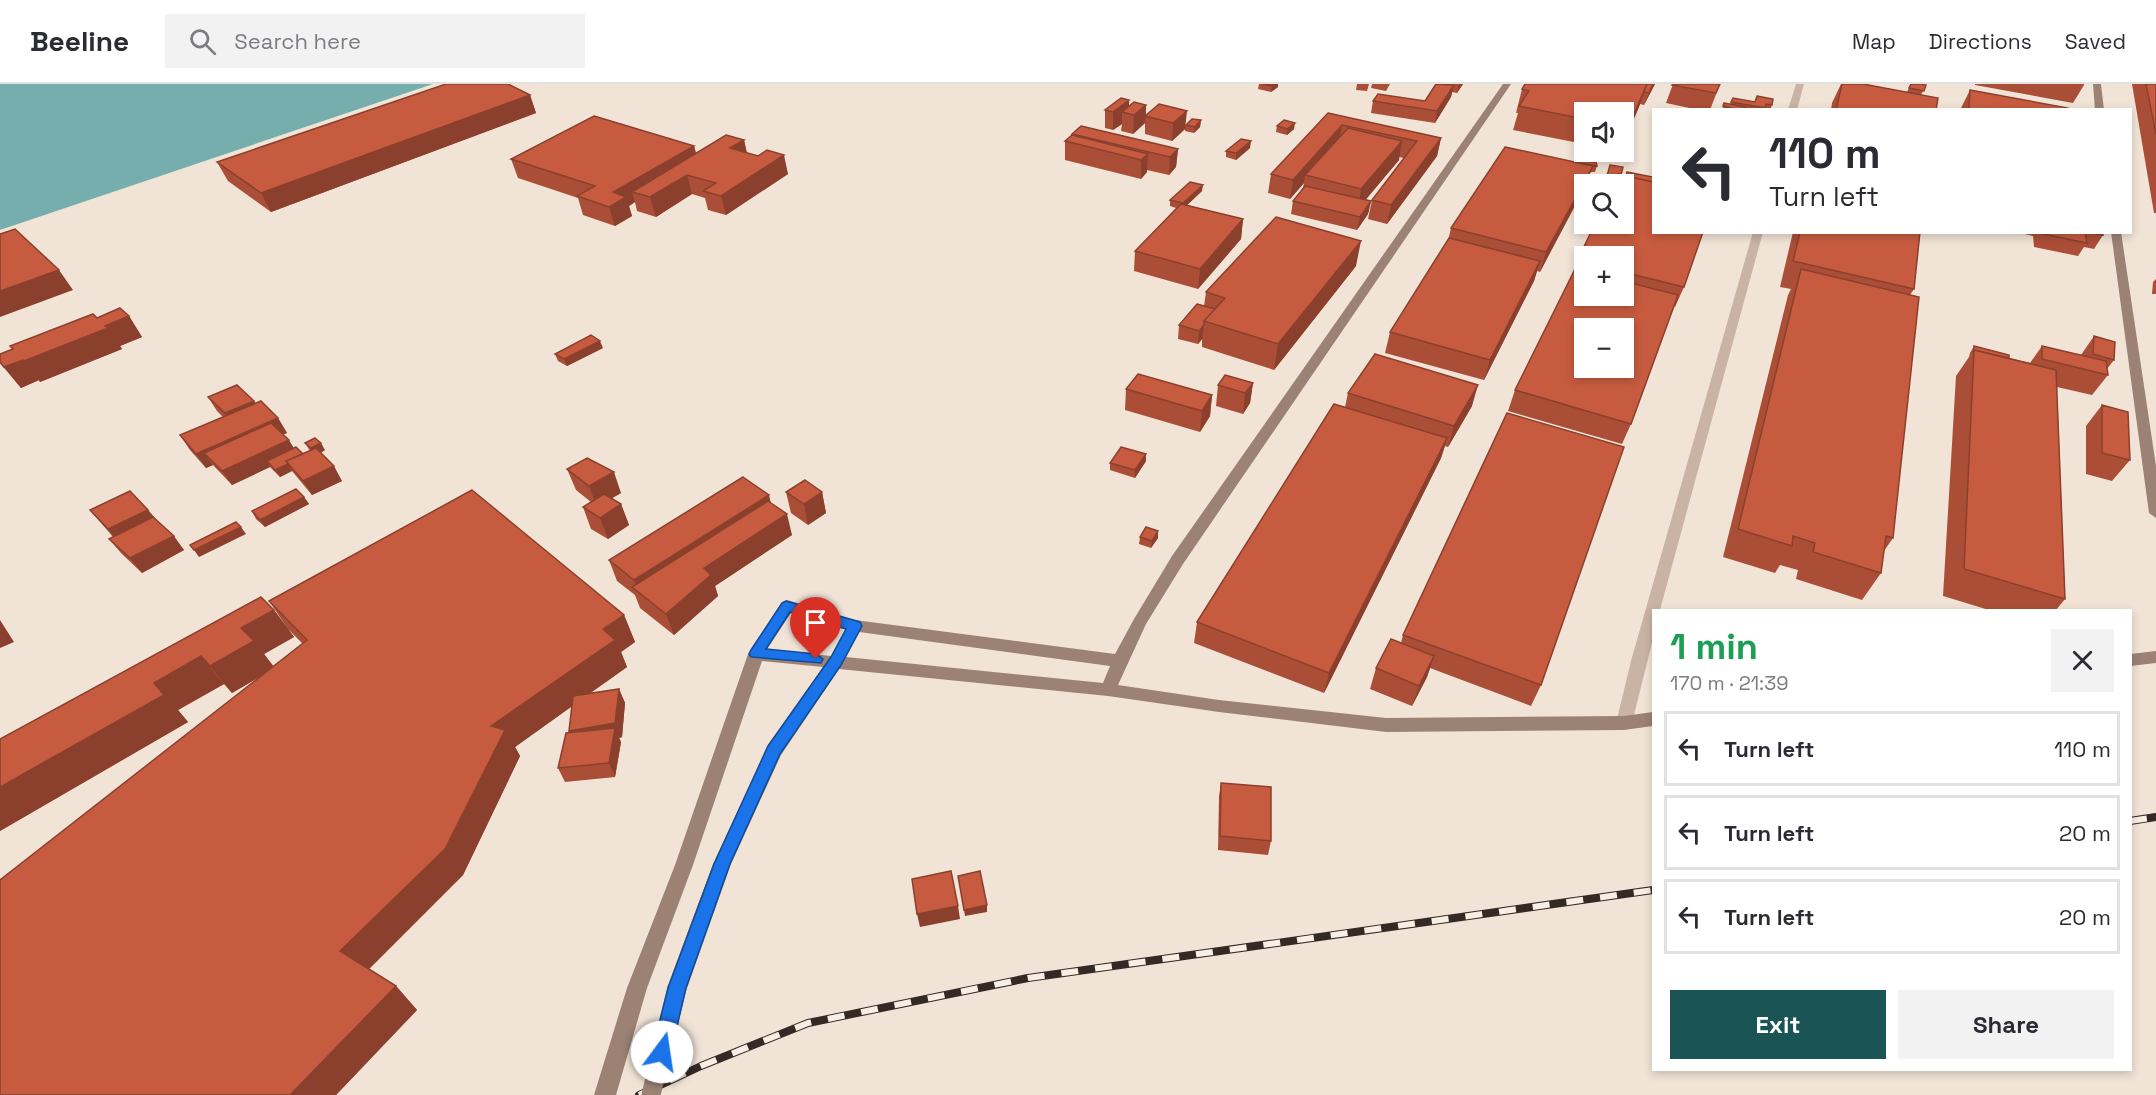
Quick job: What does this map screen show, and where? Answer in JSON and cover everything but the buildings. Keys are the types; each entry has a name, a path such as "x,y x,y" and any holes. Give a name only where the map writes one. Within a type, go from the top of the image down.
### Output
{"main road":[{"path":"1108,690 1119,662 1143,616 1198,531 1507,84"},
{"path":"2097,84 2100,108"},
{"path":"2116,234 2156,513"},
{"path":"605,1095 637,988 688,855 756,654 786,606 855,626 1119,662"},
{"path":"651,1095 677,988 722,864 774,751 836,661 855,626"},
{"path":"756,654 1108,690 1219,706 1386,724 1624,723 1652,719"},
{"path":"2132,660 2156,657"}],"street":[{"path":"1793,108 1800,84"},
{"path":"1653,609 1757,234"},
{"path":"1624,723 1652,613"}],"water":[{"path":"0,84 433,84 0,230"}],"railway":[{"path":"2132,821 2156,817"},
{"path":"639,1095 701,1066 808,1023 1028,978 1652,890"}],"route":[{"path":"662,1052 677,988 722,864 774,751 836,661 855,626 786,606 756,654 816,659"}]}
